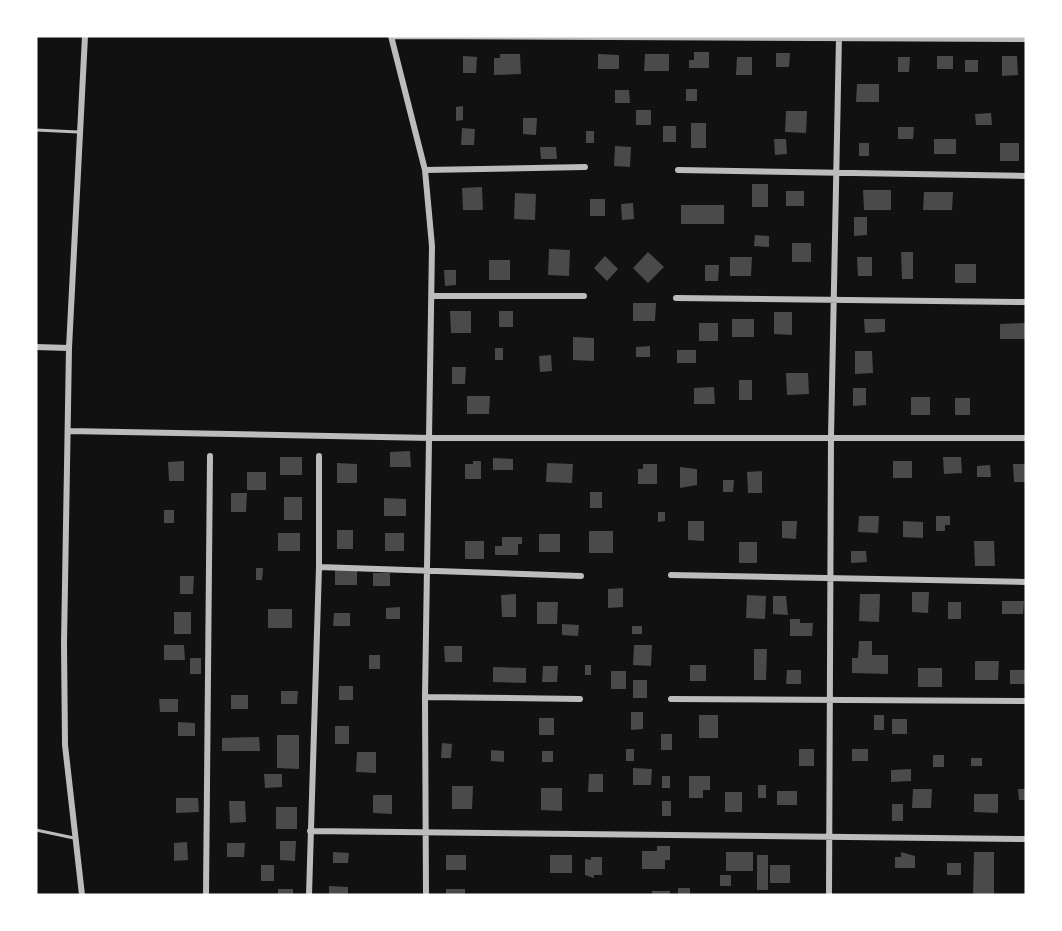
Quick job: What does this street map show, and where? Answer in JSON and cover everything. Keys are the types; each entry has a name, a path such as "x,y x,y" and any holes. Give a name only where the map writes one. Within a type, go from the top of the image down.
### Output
{"street":[{"path":"82,895 74,838 64,722 69,348 78,132 85,36"},
{"path":"426,895 425,697 431,438 431,216 425,170 391,36 1026,39"},
{"path":"829,895 831,437 839,173 839,37"},
{"path":"425,170 585,167"},
{"path":"678,170 1026,176"},
{"path":"432,297 584,296"},
{"path":"676,298 1026,302"},
{"path":"36,348 69,348"},
{"path":"69,431 431,438 1026,438"},
{"path":"206,895 210,456"},
{"path":"309,895 309,831 319,567 319,456"},
{"path":"319,567 581,576"},
{"path":"671,574 1026,582"},
{"path":"425,697 580,699"},
{"path":"671,699 1026,701"},
{"path":"309,831 1026,839"}],"lane":[{"path":"36,130 78,132"},
{"path":"36,830 74,838"}],"building":[{"path":"694,52 709,52 709,68 689,68 689,60 694,60"},
{"path":"776,53 790,53 789,67 776,67"},
{"path":"500,54 520,54 521,74 494,75 494,58 500,58"},
{"path":"598,54 619,55 619,69 598,69"},
{"path":"645,54 669,54 669,71 644,71"},
{"path":"463,56 477,57 476,73 463,73"},
{"path":"937,56 953,56 953,69 937,69"},
{"path":"1002,56 1017,56 1018,75 1002,76"},
{"path":"737,57 752,57 752,75 736,75"},
{"path":"898,57 910,57 909,72 898,72"},
{"path":"965,60 978,60 978,72 965,72"},
{"path":"857,84 879,84 879,102 856,102"},
{"path":"686,89 697,89 697,101 686,101"},
{"path":"615,90 629,90 630,103 615,103"},
{"path":"463,106 463,120 456,121 456,107"},
{"path":"636,110 651,110 651,125 636,125"},
{"path":"786,111 807,111 806,133 785,132"},
{"path":"991,113 992,125 976,125 975,114"},
{"path":"523,118 537,118 536,135 523,134"},
{"path":"691,123 706,123 706,148 691,148"},
{"path":"663,126 676,126 676,142 663,142"},
{"path":"898,127 914,127 913,139 898,139"},
{"path":"462,128 475,129 474,145 461,145"},
{"path":"586,131 594,131 594,143 586,143"},
{"path":"774,139 786,139 787,154 775,155"},
{"path":"934,139 956,139 956,154 934,154"},
{"path":"859,143 869,143 869,156 859,156"},
{"path":"1000,143 1019,143 1019,161 1000,161"},
{"path":"615,146 631,147 630,167 614,166"},
{"path":"540,147 556,147 557,159 541,159"},
{"path":"752,184 768,184 768,207 752,207"},
{"path":"482,187 483,210 463,210 462,188"},
{"path":"863,190 891,190 891,210 864,210"},
{"path":"786,191 804,191 804,206 786,206"},
{"path":"924,192 953,192 952,210 923,210"},
{"path":"515,193 536,194 535,220 514,219"},
{"path":"590,199 605,199 605,216 590,216"},
{"path":"633,203 634,219 622,220 621,204"},
{"path":"681,205 724,205 724,224 681,224"},
{"path":"854,217 867,217 867,235 854,236"},
{"path":"755,235 769,236 769,247 754,246"},
{"path":"792,243 811,243 811,262 792,262"},
{"path":"549,249 570,250 569,276 548,275"},
{"path":"648,252 664,267 648,283 633,268"},
{"path":"901,252 913,252 913,279 902,279"},
{"path":"605,256 618,269 607,281 594,268"},
{"path":"730,257 752,257 751,276 730,276"},
{"path":"857,257 872,257 872,276 858,276"},
{"path":"489,260 510,260 510,280 489,280"},
{"path":"955,264 976,264 976,283 955,283"},
{"path":"705,265 719,265 718,281 705,281"},
{"path":"444,270 456,270 456,285 445,286"},
{"path":"633,303 656,303 655,321 633,321"},
{"path":"450,311 471,311 471,333 451,333"},
{"path":"499,311 513,311 513,327 499,327"},
{"path":"774,312 792,312 792,335 774,334"},
{"path":"732,319 754,319 754,337 732,337"},
{"path":"864,319 885,319 885,332 865,333"},
{"path":"699,323 718,323 718,341 699,341"},
{"path":"1025,323 1025,339 1000,339 1000,324"},
{"path":"573,337 594,338 594,361 573,360"},
{"path":"650,346 650,357 636,357 636,347"},
{"path":"495,348 503,348 503,360 495,360"},
{"path":"677,350 696,350 696,363 677,363"},
{"path":"855,351 872,351 873,373 855,374"},
{"path":"551,355 552,371 540,372 539,356"},
{"path":"452,367 466,367 465,384 452,384"},
{"path":"786,373 808,373 809,394 787,395"},
{"path":"739,380 752,380 752,400 739,400"},
{"path":"714,387 715,404 694,404 694,388"},
{"path":"853,388 866,388 866,405 853,406"},
{"path":"467,396 490,396 489,414 467,414"},
{"path":"911,397 930,397 930,415 911,415"},
{"path":"955,398 970,398 970,415 955,415"},
{"path":"410,451 411,467 390,467 390,452"},
{"path":"280,457 302,457 302,475 280,475"},
{"path":"943,457 961,457 962,473 944,474"},
{"path":"493,458 513,459 513,470 493,470"},
{"path":"184,461 184,481 169,481 168,462"},
{"path":"473,461 481,461 481,479 465,479 465,464 473,464"},
{"path":"893,461 912,461 912,478 893,478"},
{"path":"337,463 357,464 357,483 337,483"},
{"path":"547,463 573,464 572,483 546,482"},
{"path":"643,464 657,464 657,484 638,484 638,469 643,469"},
{"path":"1013,464 1026,464 1026,482 1014,482"},
{"path":"990,465 991,477 977,477 977,466"},
{"path":"680,467 697,469 697,485 680,488"},
{"path":"762,471 762,493 748,493 747,472"},
{"path":"247,472 266,472 266,490 247,490"},
{"path":"723,480 734,480 733,492 723,492"},
{"path":"590,492 602,492 602,508 590,508"},
{"path":"231,493 247,493 246,512 231,512"},
{"path":"284,497 302,497 302,520 284,520"},
{"path":"384,498 406,499 406,516 384,516"},
{"path":"164,510 174,510 174,523 164,523"},
{"path":"658,512 665,512 665,521 658,522"},
{"path":"859,516 879,516 878,533 858,532"},
{"path":"936,516 950,516 950,525 945,525 945,531 936,531"},
{"path":"688,521 704,521 704,541 688,540"},
{"path":"782,521 797,521 796,539 782,538"},
{"path":"903,521 923,522 923,538 903,537"},
{"path":"337,530 353,530 353,549 337,549"},
{"path":"589,531 613,531 613,553 589,553"},
{"path":"278,533 300,533 300,551 278,551"},
{"path":"385,533 404,533 404,551 385,551"},
{"path":"539,534 560,534 560,552 539,552"},
{"path":"502,537 522,537 522,544 518,544 518,555 495,555 495,546 502,546"},
{"path":"465,541 484,541 484,559 465,559"},
{"path":"974,541 994,541 995,566 975,566"},
{"path":"739,542 757,542 757,563 739,563"},
{"path":"851,551 866,551 867,562 851,563"},
{"path":"256,568 263,568 262,580 256,580"},
{"path":"335,570 357,570 357,585 335,585"},
{"path":"373,573 390,573 390,586 373,586"},
{"path":"180,576 194,576 193,594 180,594"},
{"path":"623,588 623,607 608,608 608,589"},
{"path":"912,592 929,592 928,613 912,612"},
{"path":"516,594 516,617 502,617 501,595"},
{"path":"860,594 880,594 879,622 859,621"},
{"path":"747,595 766,596 765,619 746,618"},
{"path":"773,596 786,596 788,615 773,614"},
{"path":"1002,601 1024,601 1023,614 1002,614"},
{"path":"537,602 558,602 557,624 537,624"},
{"path":"948,602 961,602 961,619 948,619"},
{"path":"400,607 400,619 386,619 386,608"},
{"path":"268,609 292,609 292,628 268,628"},
{"path":"174,612 191,612 191,634 174,634"},
{"path":"334,613 350,613 350,626 333,626"},
{"path":"790,619 800,619 800,623 813,623 812,636 790,636"},
{"path":"562,624 579,625 578,636 562,635"},
{"path":"632,626 642,626 642,634 632,634"},
{"path":"859,641 872,641 872,655 888,655 888,674 852,673 852,658 858,658"},
{"path":"164,645 184,645 185,660 164,660"},
{"path":"634,645 652,645 651,666 633,665"},
{"path":"444,646 462,646 462,662 445,662"},
{"path":"754,649 767,649 766,680 754,680"},
{"path":"369,655 380,655 380,669 369,669"},
{"path":"190,658 201,658 201,674 190,674"},
{"path":"975,661 999,661 998,680 975,680"},
{"path":"585,665 591,665 591,675 585,675"},
{"path":"690,665 706,665 706,681 690,681"},
{"path":"543,666 558,666 557,682 542,682"},
{"path":"493,667 526,668 526,683 493,682"},
{"path":"918,668 942,668 942,687 918,687"},
{"path":"787,670 801,670 801,684 786,684"},
{"path":"1010,670 1026,670 1026,684 1010,684"},
{"path":"611,671 626,671 626,689 611,689"},
{"path":"633,680 647,680 647,698 633,698"},
{"path":"339,686 353,686 353,700 339,700"},
{"path":"281,691 298,691 297,704 281,704"},
{"path":"231,695 248,695 248,709 231,709"},
{"path":"159,699 178,699 178,712 160,712"},
{"path":"631,712 643,712 643,729 631,730"},
{"path":"699,715 718,715 718,738 699,738"},
{"path":"874,715 884,715 884,730 874,730"},
{"path":"539,718 554,718 554,735 539,735"},
{"path":"892,719 907,719 907,734 892,734"},
{"path":"178,722 195,723 195,736 178,736"},
{"path":"335,726 349,726 349,744 335,744"},
{"path":"661,734 672,734 672,750 661,750"},
{"path":"277,735 299,735 299,769 277,768"},
{"path":"259,737 260,751 222,751 222,738"},
{"path":"442,743 452,744 451,758 441,758"},
{"path":"626,749 634,749 634,761 626,761"},
{"path":"799,749 814,749 814,766 799,766"},
{"path":"852,749 868,749 868,761 852,761"},
{"path":"491,750 504,751 504,762 491,761"},
{"path":"542,751 553,751 553,762 542,762"},
{"path":"357,752 376,752 376,773 356,772"},
{"path":"933,755 944,755 944,767 933,767"},
{"path":"971,758 982,758 982,766 971,766"},
{"path":"633,768 652,769 651,785 633,785"},
{"path":"911,769 911,781 891,782 891,770"},
{"path":"264,774 282,774 282,787 265,788"},
{"path":"589,774 603,774 603,792 588,792"},
{"path":"662,776 670,776 670,788 662,788"},
{"path":"689,776 710,776 710,790 703,790 703,798 689,798"},
{"path":"758,785 766,785 766,798 758,798"},
{"path":"452,786 473,786 472,809 452,809"},
{"path":"541,788 562,788 562,811 541,810"},
{"path":"913,789 932,789 931,808 912,808"},
{"path":"1018,789 1025,789 1026,800 1019,800"},
{"path":"777,791 797,791 797,805 777,805"},
{"path":"725,792 742,792 742,812 725,812"},
{"path":"974,794 998,794 998,813 974,812"},
{"path":"373,795 392,795 392,814 373,813"},
{"path":"176,798 198,798 199,812 176,813"},
{"path":"229,801 245,801 246,822 230,823"},
{"path":"662,801 671,801 671,816 662,816"},
{"path":"892,804 903,804 903,821 892,821"},
{"path":"276,807 297,807 297,829 276,829"},
{"path":"280,841 296,841 295,861 280,860"},
{"path":"187,842 188,860 174,861 174,843"},
{"path":"227,843 245,843 244,857 227,857"},
{"path":"657,846 670,846 670,860 665,860 665,869 642,869 642,851 657,851"},
{"path":"333,852 349,853 348,863 333,863"},
{"path":"726,852 753,852 753,871 726,871"},
{"path":"901,852 915,856 915,868 895,868 895,857 901,857"},
{"path":"974,852 994,852 994,895 973,895"},
{"path":"446,855 466,855 466,870 446,870"},
{"path":"550,855 572,855 572,873 550,873"},
{"path":"757,855 768,855 768,890 757,890"},
{"path":"591,857 602,857 602,875 594,875 594,878 585,875 585,859 591,860"},
{"path":"947,863 961,863 961,875 947,875"},
{"path":"261,865 274,865 274,881 261,881"},
{"path":"770,865 790,865 790,883 770,883"},
{"path":"720,875 731,875 731,886 720,886"},
{"path":"329,886 348,887 348,895 329,895"},
{"path":"678,888 690,888 690,895 678,895"},
{"path":"278,889 293,889 293,895 278,895"},
{"path":"446,889 465,889 465,895 446,895"},
{"path":"652,891 670,891 670,895 652,895"}]}
